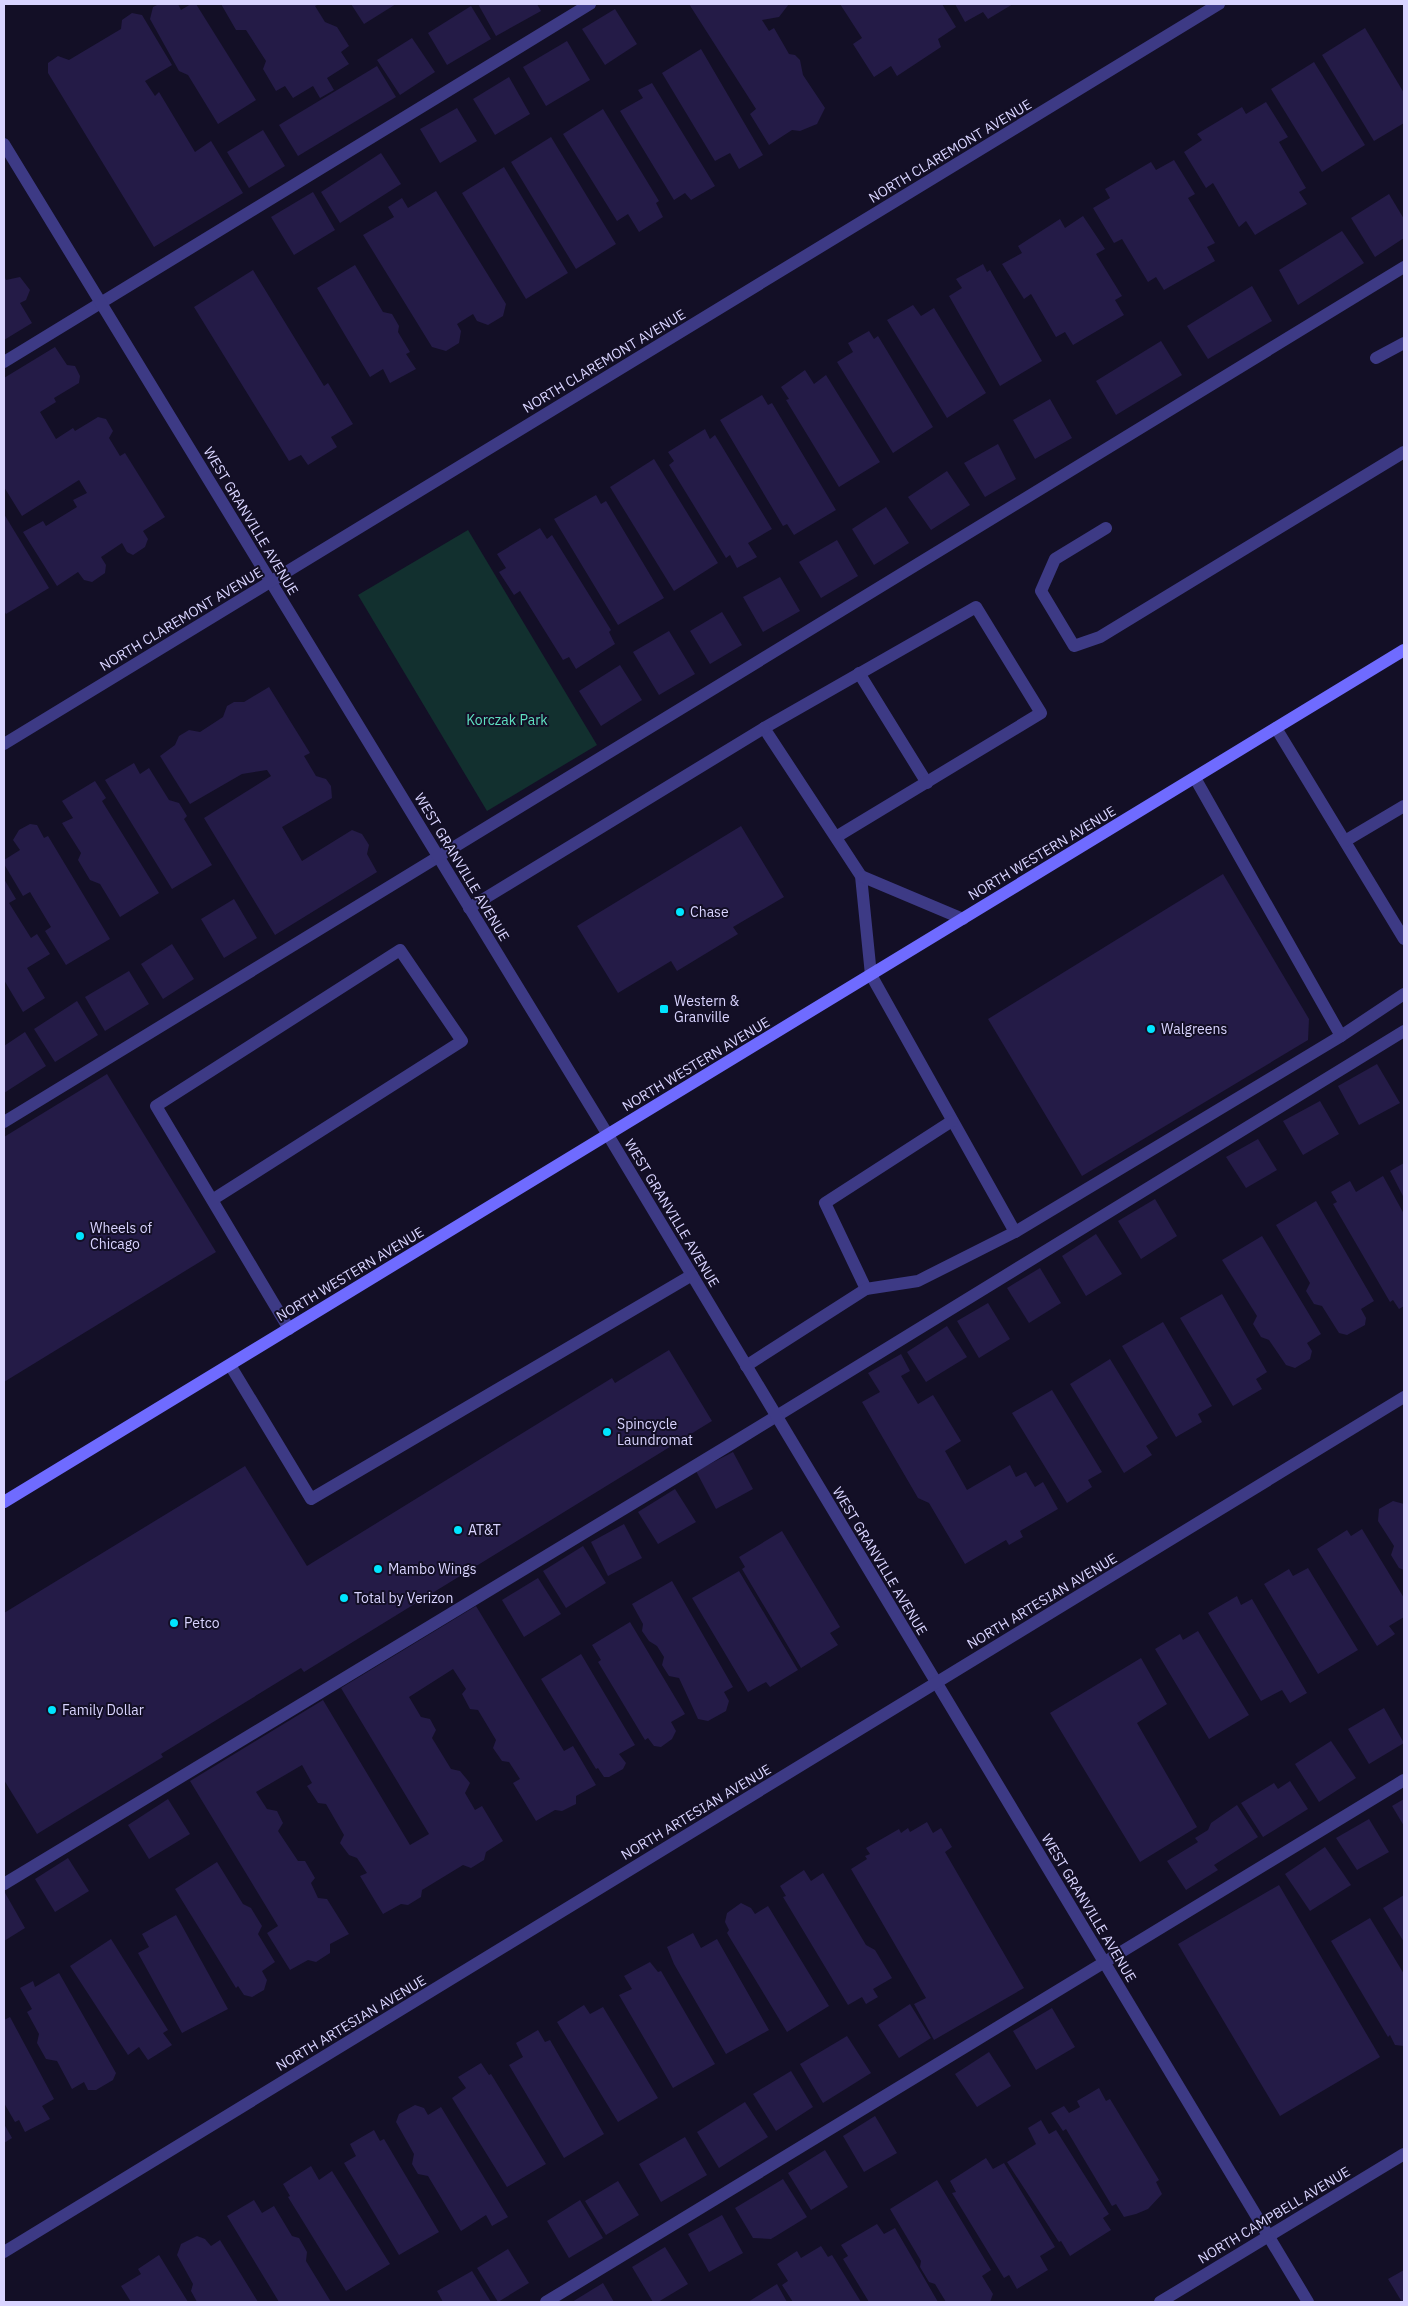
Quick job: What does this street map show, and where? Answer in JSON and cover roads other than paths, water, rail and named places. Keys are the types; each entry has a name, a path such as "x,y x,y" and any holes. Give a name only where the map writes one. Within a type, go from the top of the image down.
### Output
{"main road":[{"name":"NORTH WESTERN AVENUE","path":"4,1502 1404,650"}],"street":[{"path":"4,362 590,4"},
{"name":"NORTH CLAREMONT AVENUE","path":"4,744 1219,4"},
{"name":"WEST GRANVILLE AVENUE","path":"4,144 608,1135 1308,2302"},
{"path":"4,1122 1404,267"},
{"path":"1376,358 1404,343"},
{"path":"1106,528 1055,559 1041,591 1074,646 1100,637 1404,452"},
{"path":"469,908 764,728 976,607 1041,713 836,837"},
{"path":"859,673 926,783"},
{"path":"764,728 861,876 871,975 1015,1232"},
{"path":"1276,728 1404,940"},
{"path":"1195,778 1341,1036"},
{"path":"1344,841 1404,806"},
{"path":"861,876 963,919"},
{"path":"212,1200 462,1041 400,950 156,1106 212,1200 289,1329"},
{"path":"746,1366 866,1290 918,1281 1015,1232 1341,1036 1404,994"},
{"path":"4,1884 776,1416 1404,1031"},
{"path":"866,1290 825,1203 952,1121"},
{"path":"230,1365 311,1499 692,1275"},
{"name":"NORTH ARTESIAN AVENUE","path":"4,2252 1404,1397"},
{"path":"546,2302 1404,1780"},
{"name":"NORTH CAMPBELL AVENUE","path":"1160,2302 1404,2154"}],"place":[{"name":"Chase","path":"680,912"},
{"name":"Western & Granville","path":"664,1009"},
{"name":"Walgreens","path":"1151,1029"},
{"name":"Wheels of Chicago","path":"80,1236"},
{"name":"Spincycle Laundromat","path":"607,1432"},
{"name":"AT&T","path":"458,1530"},
{"name":"Mambo Wings","path":"378,1569"},
{"name":"Total by Verizon","path":"344,1598"},
{"name":"Petco","path":"174,1623"},
{"name":"Family Dollar","path":"52,1710"}],"park label":[{"name":"Korczak Park","path":"507,720"}]}
